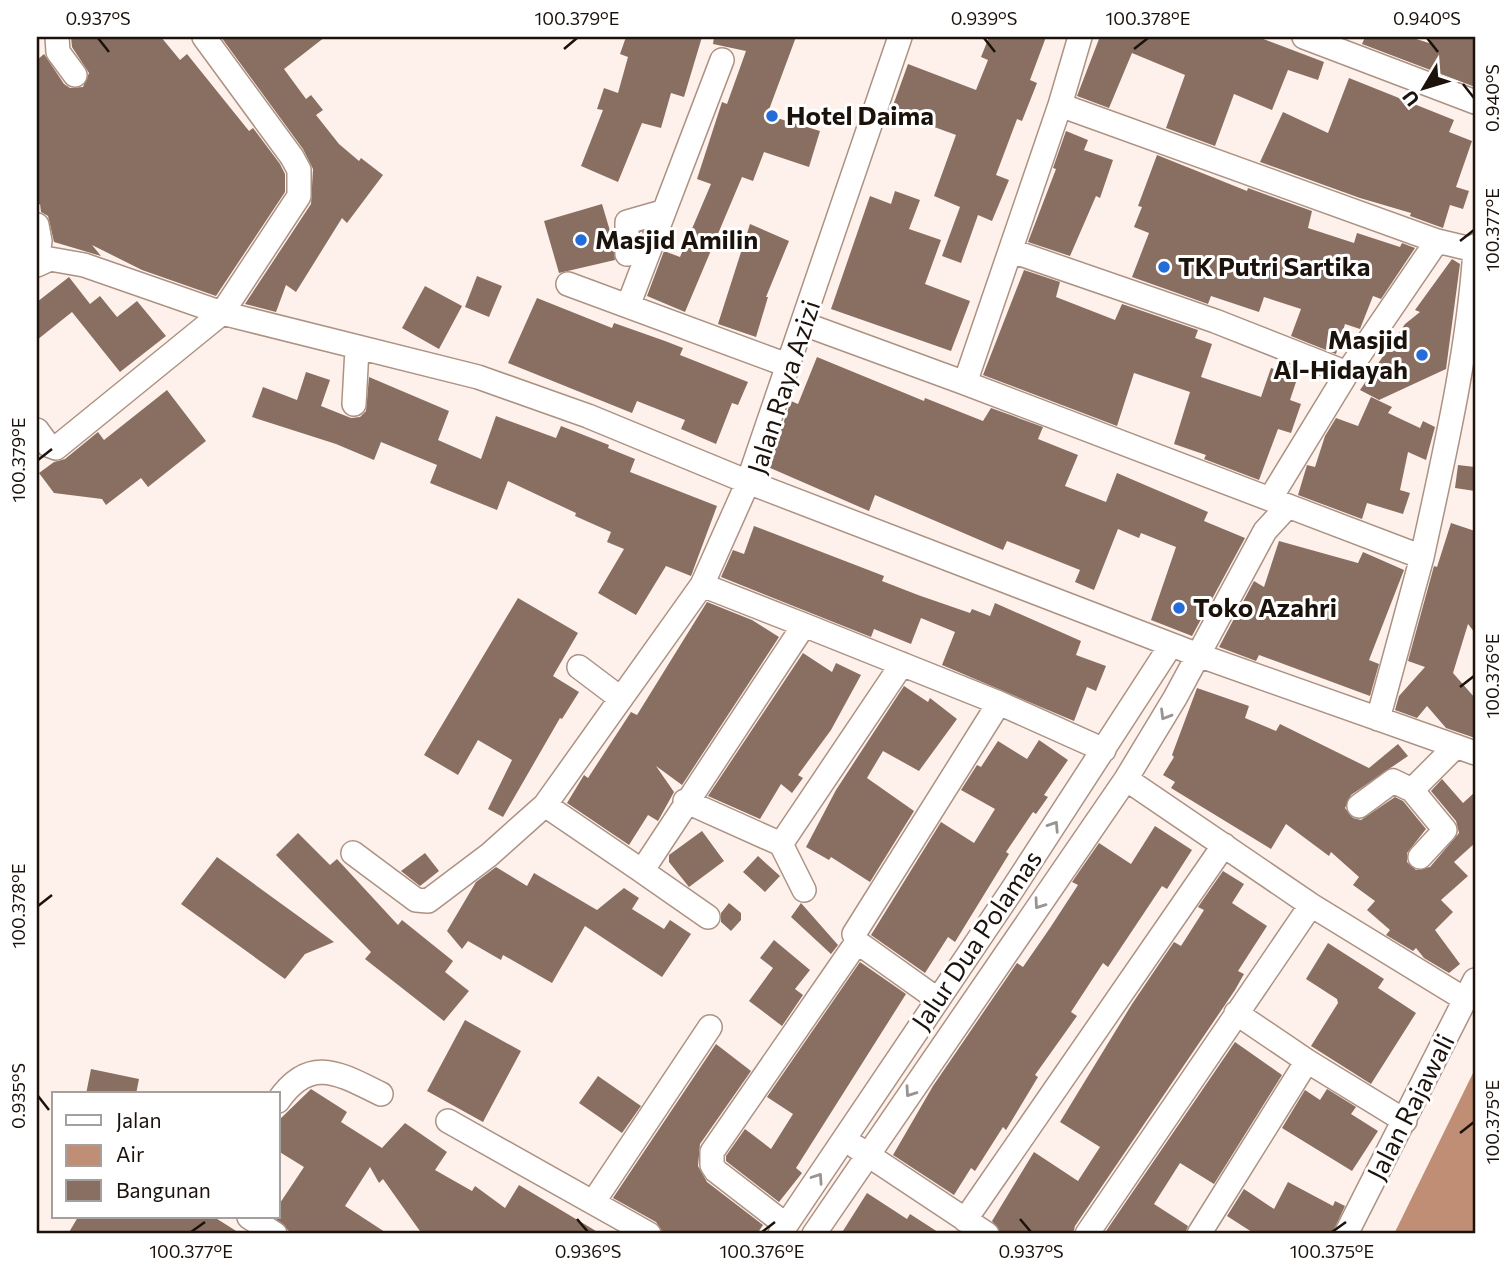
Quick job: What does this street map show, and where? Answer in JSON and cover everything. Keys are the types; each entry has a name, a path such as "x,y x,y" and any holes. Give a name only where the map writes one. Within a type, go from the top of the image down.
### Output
{"street":[{"path":"57,37 58,52 75,75"},
{"path":"37,430 47,445 57,448 222,313 299,196 299,170 292,157 204,37"},
{"name":"Jalan Raya Azizi","path":"900,37 748,482 1171,645 1465,750"},
{"path":"965,383 1012,251 1080,37"},
{"path":"1304,37 1475,102"},
{"path":"628,306 722,60"},
{"path":"1060,104 1437,241 1475,248 1470,321 1458,394 1422,557 1378,719"},
{"path":"627,254 627,222 662,212"},
{"path":"37,225 40,241 37,265"},
{"name":"Jalur Dua Polamas","path":"814,1234 1126,779 1198,655 1348,373 1437,241"},
{"path":"1012,251 1215,321 1348,373"},
{"path":"37,265 50,259 84,265 222,313 357,349 478,377 588,416 748,482 702,585 545,805 479,863 428,901 416,900 354,853"},
{"path":"568,284 787,365"},
{"path":"804,324 1422,557"},
{"path":"354,404 357,349"},
{"path":"702,585 999,703 1104,750"},
{"path":"642,871 685,801 804,625"},
{"name":"Jalur Dua Polamas","path":"783,1230 1104,750 1171,645"},
{"path":"781,845 902,664"},
{"path":"579,667 620,698"},
{"path":"937,999 857,942 854,934 999,703"},
{"path":"1412,790 1465,750"},
{"path":"1126,779 1311,905 1471,990"},
{"path":"1359,806 1392,781 1412,790 1445,830 1420,857"},
{"path":"685,801 781,845 804,890"},
{"path":"545,805 708,917"},
{"path":"965,1220 1224,845"},
{"path":"1087,1234 1311,905"},
{"path":"783,1230 716,1171 712,1165 712,1152 857,942"},
{"name":"Jalan Rajawali","path":"1346,1234 1471,990"},
{"path":"1236,1013 1307,1061 1405,1121"},
{"path":"594,1201 710,1027"},
{"path":"1199,1234 1307,1061"},
{"path":"280,1099 298,1077 317,1071 338,1073 381,1094"},
{"path":"448,1121 649,1234"},
{"path":"845,1138 866,1155 987,1234"},
{"path":"250,1218 275,1234"}],"water":[{"path":"1475,1069 1475,1234 1394,1234"}],"building":[{"path":"71,37 161,37 180,60 187,54 249,131 253,128 280,164 285,174 285,192 216,296 142,270 92,245 101,256 54,242 48,216 41,212 40,204 37,206 37,60 44,54 64,84 70,88 83,87 89,73 72,47"},
{"path":"221,37 325,37 284,69 306,99 311,95 323,110 316,115 339,144 359,161 361,158 383,175 347,223 342,218 296,292 286,285 276,312 245,304 311,204 313,169 303,149"},
{"path":"626,37 702,37 684,97 671,93 661,128 642,123 618,182 581,166 603,110 597,109 604,88 618,93 628,57 620,54"},
{"path":"714,37 796,37 767,115 820,131 809,167 764,152 753,181 742,177 685,312 647,296 664,251 680,257 711,184 697,179 722,102 727,104 746,51 713,44"},
{"path":"989,37 1046,37 1030,80 1037,83 1022,121 1017,119 996,175 1009,180 992,221 978,215 961,263 942,256 960,207 934,196 956,135 891,111 908,64 976,90 988,60 981,57"},
{"path":"1094,37 1258,37 1324,62 1318,80 1288,70 1272,110 1234,94 1215,146 1166,128 1185,75 1132,53 1109,108 1077,96 1099,39"},
{"path":"1365,37 1410,37 1429,43 1431,37 1475,37 1475,87 1362,44"},
{"path":"1349,78 1454,120 1449,132 1472,141 1456,187 1469,191 1463,209 1450,205 1443,228 1410,216 1411,213 1360,198 1260,162 1283,112 1328,133"},
{"path":"1066,131 1088,140 1084,150 1113,160 1100,198 1096,196 1070,256 1028,242 1056,169 1053,168"},
{"path":"1157,155 1247,191 1248,188 1312,211 1308,228 1354,243 1357,233 1400,247 1402,243 1415,248 1381,299 1373,296 1360,329 1345,324 1336,354 1291,336 1301,309 1264,297 1259,312 1211,296 1208,304 1132,277 1149,233 1134,227 1142,207 1138,206"},
{"path":"895,191 920,200 909,229 941,240 925,284 970,301 951,351 831,309 870,196 891,204"},
{"name":"Masjid Amilin","path":"602,204 613,241 615,260 559,273 544,221"},
{"path":"750,224 789,241 766,297 756,337 718,324"},
{"path":"1452,259 1460,264 1446,369 1379,400 1360,390 1405,324 1420,312 1415,310"},
{"path":"1024,270 1060,282 1056,297 1115,320 1122,304 1198,330 1195,338 1212,344 1201,377 1261,397 1271,368 1280,371 1283,363 1300,370 1290,400 1301,404 1291,433 1278,429 1259,480 1204,459 1206,455 1174,444 1190,392 1134,373 1117,426 983,375"},
{"path":"477,276 502,286 489,317 465,307"},
{"path":"69,277 90,304 100,296 117,317 137,301 166,336 120,372 72,312 37,340 37,302"},
{"path":"425,286 462,306 439,349 402,328"},
{"path":"537,298 612,328 614,323 683,348 680,355 748,382 738,405 732,403 716,444 681,429 685,420 637,401 632,413 508,363"},
{"path":"817,357 924,401 925,398 983,421 991,408 1043,427 1038,439 1078,455 1065,486 1106,502 1117,473 1208,512 1204,521 1245,538 1192,636 1151,620 1176,547 1141,533 1139,538 1118,529 1094,590 1075,582 1080,570 1007,541 1003,550 875,495 869,511 768,467 791,401 798,404"},
{"path":"306,372 330,380 321,406 351,418 360,417 366,411 369,377 449,411 438,440 481,459 496,416 556,438 561,426 609,445 608,448 635,459 630,472 717,506 691,576 666,566 636,615 598,593 624,549 607,542 611,532 575,516 576,513 508,481 497,510 430,483 437,465 381,442 374,460 336,444 252,417 263,387 297,400"},
{"path":"167,390 206,441 148,487 141,478 106,505 102,499 54,493 39,473 54,462 65,459 98,432 104,440"},
{"path":"1371,397 1392,407 1388,413 1420,428 1423,421 1435,427 1426,460 1408,452 1400,490 1410,493 1403,514 1367,503 1362,519 1298,495 1307,465 1315,467 1325,436 1336,418 1358,426"},
{"path":"1458,465 1475,467 1475,491 1455,488"},
{"path":"1451,523 1475,531 1475,633 1468,624 1453,673 1475,698 1475,738 1446,728 1427,706 1417,718 1395,710 1399,696 1425,667 1408,661 1434,566 1437,567"},
{"path":"754,526 884,576 882,581 918,595 970,613 972,609 990,616 995,603 1081,641 1076,655 1106,666 1096,691 1087,687 1074,721 942,665 955,632 921,618 911,644 874,629 871,637 721,577 733,550 744,554"},
{"path":"1279,541 1358,563 1363,552 1404,570 1369,660 1379,664 1370,696 1259,655 1256,661 1219,647 1254,581 1264,587"},
{"path":"518,598 578,633 553,676 579,692 562,719 560,718 503,817 488,809 512,760 478,740 458,775 424,755"},
{"path":"707,602 752,620 779,637 682,785 656,766 674,792 658,821 648,815 629,845 567,803 584,775 588,778 631,712 637,715"},
{"path":"803,653 832,672 836,663 861,675 831,730 798,775 803,778 792,793 781,784 760,819 708,796"},
{"path":"904,686 928,702 930,698 957,719 919,771 883,751 867,778 914,811 870,882 831,857 829,860 806,847 836,790"},
{"path":"1197,688 1249,706 1245,718 1276,731 1280,724 1369,768 1398,744 1408,756 1351,795 1345,808 1353,818 1361,820 1395,797 1403,801 1426,829 1407,853 1407,862 1416,870 1430,867 1459,833 1456,821 1431,791 1442,779 1463,803 1475,792 1475,843 1454,862 1468,876 1441,900 1453,912 1435,930 1460,964 1449,973 1424,958 1416,948 1413,951 1386,935 1390,930 1367,910 1375,901 1353,885 1359,877 1331,852 1329,856 1286,824 1271,849 1171,788 1175,782 1163,775 1174,757 1172,755"},
{"path":"1039,740 1068,760 1044,795 1048,797 1036,814 1033,812 1006,852 1009,854 955,942 948,937 925,973 871,935 941,822 974,843 995,809 961,790 977,765 981,767 998,741 1027,759"},
{"path":"1155,826 1192,850 1167,889 1162,886 1108,967 1103,963 1071,1012 1077,1016 1035,1075 1038,1077 1006,1130 1003,1127 975,1171 971,1168 954,1195 893,1155 933,1086 1017,963 1023,967 1050,928 1078,885 1072,882 1099,843 1131,864"},
{"path":"702,831 724,861 689,887 669,862 669,855"},
{"path":"298,833 330,865 337,859 398,925 402,920 453,961 445,972 469,991 444,1021 365,959 371,952 276,855"},
{"path":"425,853 439,871 420,886 401,871"},
{"path":"758,856 780,876 765,892 743,872"},
{"path":"217,857 334,942 305,954 285,979 181,904"},
{"path":"496,867 527,886 534,873 597,910 624,888 639,898 632,909 664,929 670,920 691,934 662,977 585,926 552,983 503,955 501,960 468,941 462,949 447,931 476,882"},
{"path":"1223,871 1244,884 1232,903 1267,926 1238,971 1244,974 1235,990 1075,1226 1073,1234 1001,1234 992,1221 1034,1152 1078,1181 1100,1147 1060,1122 1132,1004 1174,942 1181,946 1204,910 1198,907"},
{"path":"729,903 741,913 741,920 731,931 721,922 721,913"},
{"path":"801,903 838,945 831,954 791,917"},
{"path":"774,940 810,970 795,989 803,995 782,1026 749,1001 773,968 760,958"},
{"path":"1328,943 1384,979 1378,988 1416,1013 1371,1084 1311,1046 1338,1003 1337,999 1306,979"},
{"path":"860,962 906,994 796,1168 802,1173 779,1202 726,1161 726,1156 745,1129 771,1149 793,1114 767,1097"},
{"path":"465,1020 521,1051 483,1122 427,1091"},
{"path":"1235,1042 1282,1075 1214,1184 1180,1163 1154,1204 1188,1226 1185,1234 1104,1234"},
{"path":"716,1044 751,1071 700,1144 698,1166 707,1182 763,1225 757,1234 664,1234 656,1222 613,1198"},
{"path":"91,1069 139,1079 136,1092 86,1092"},
{"path":"598,1076 641,1106 622,1133 579,1103"},
{"path":"311,1089 347,1112 341,1122 382,1148 405,1123 447,1152 435,1170 472,1191 475,1186 505,1208 519,1185 601,1234 422,1234 383,1179 379,1183 370,1167 345,1206 388,1234 292,1234 275,1218 280,1218 280,1203 304,1167 280,1152 280,1119"},
{"path":"1327,1089 1356,1107 1351,1114 1378,1131 1352,1171 1282,1128 1305,1090 1320,1100"},
{"path":"1288,1182 1333,1206 1335,1201 1345,1206 1332,1234 1255,1234 1227,1216 1244,1189 1274,1209"},
{"path":"867,1193 907,1219 910,1214 941,1234 841,1234"},
{"path":"77,1218 216,1218 241,1234 68,1234"}],"place":[{"name":"Hotel Daima","path":"772,116"},
{"name":"Masjid Amilin","path":"581,240"},
{"name":"TK Putri Sartika","path":"1164,267"},
{"name":"Masjid Al-Hidayah","path":"1422,355"},
{"name":"Toko Azahri","path":"1179,608"}]}
